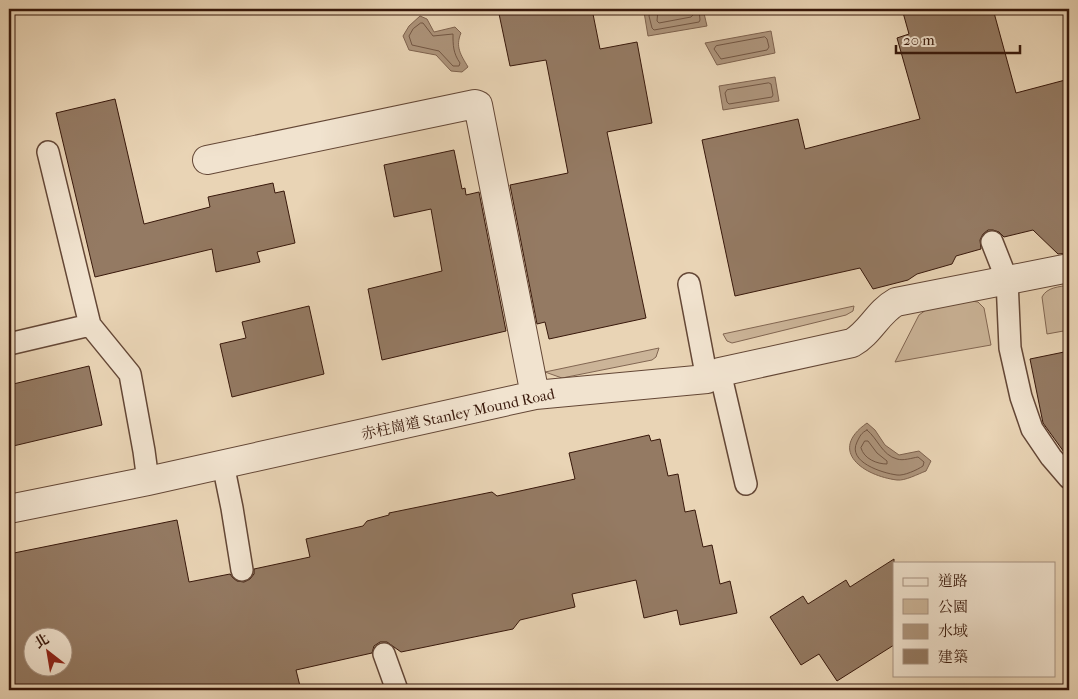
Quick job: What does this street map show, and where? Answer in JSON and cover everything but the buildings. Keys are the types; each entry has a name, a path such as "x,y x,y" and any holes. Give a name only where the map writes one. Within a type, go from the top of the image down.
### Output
{"street":[{"path":"207,160 475,104 478,105 535,395"},
{"name":"赤柱崗道 Stanley Mound Road","path":"9,509 148,481 535,395 714,375 852,343 861,338 888,307 896,302 1069,268"}],"lane":[{"path":"48,152 90,325 130,374 148,481"},
{"path":"992,242 1007,280 1010,348 1021,397 1032,429 1051,457 1069,478"},
{"path":"689,284 746,484"},
{"path":"9,344 90,325"},
{"path":"223,464 242,570"},
{"path":"384,654 397,690"}],"green space":[{"path":"1069,285 1069,330 1047,334 1042,297 1050,289"},
{"path":"971,301 978,302 984,308 991,345 895,362 919,315 926,310"},
{"path":"854,306 853,311 846,315 732,343 727,341 723,334"},
{"path":"659,348 656,357 652,360 562,378 545,372"}],"water":[{"path":"659,9 703,9 707,26 648,36 644,12"},
{"path":"420,16 427,19 434,32 455,27 461,33 459,47 468,67 462,72 451,71 436,55 409,50 403,36 409,26"},
{"path":"771,31 775,53 717,65 705,43"},
{"path":"775,77 779,101 723,110 719,86"},
{"path":"867,423 875,430 885,445 899,455 919,451 931,461 926,471 897,480 885,478 862,468 850,452 850,443 855,433"}]}
